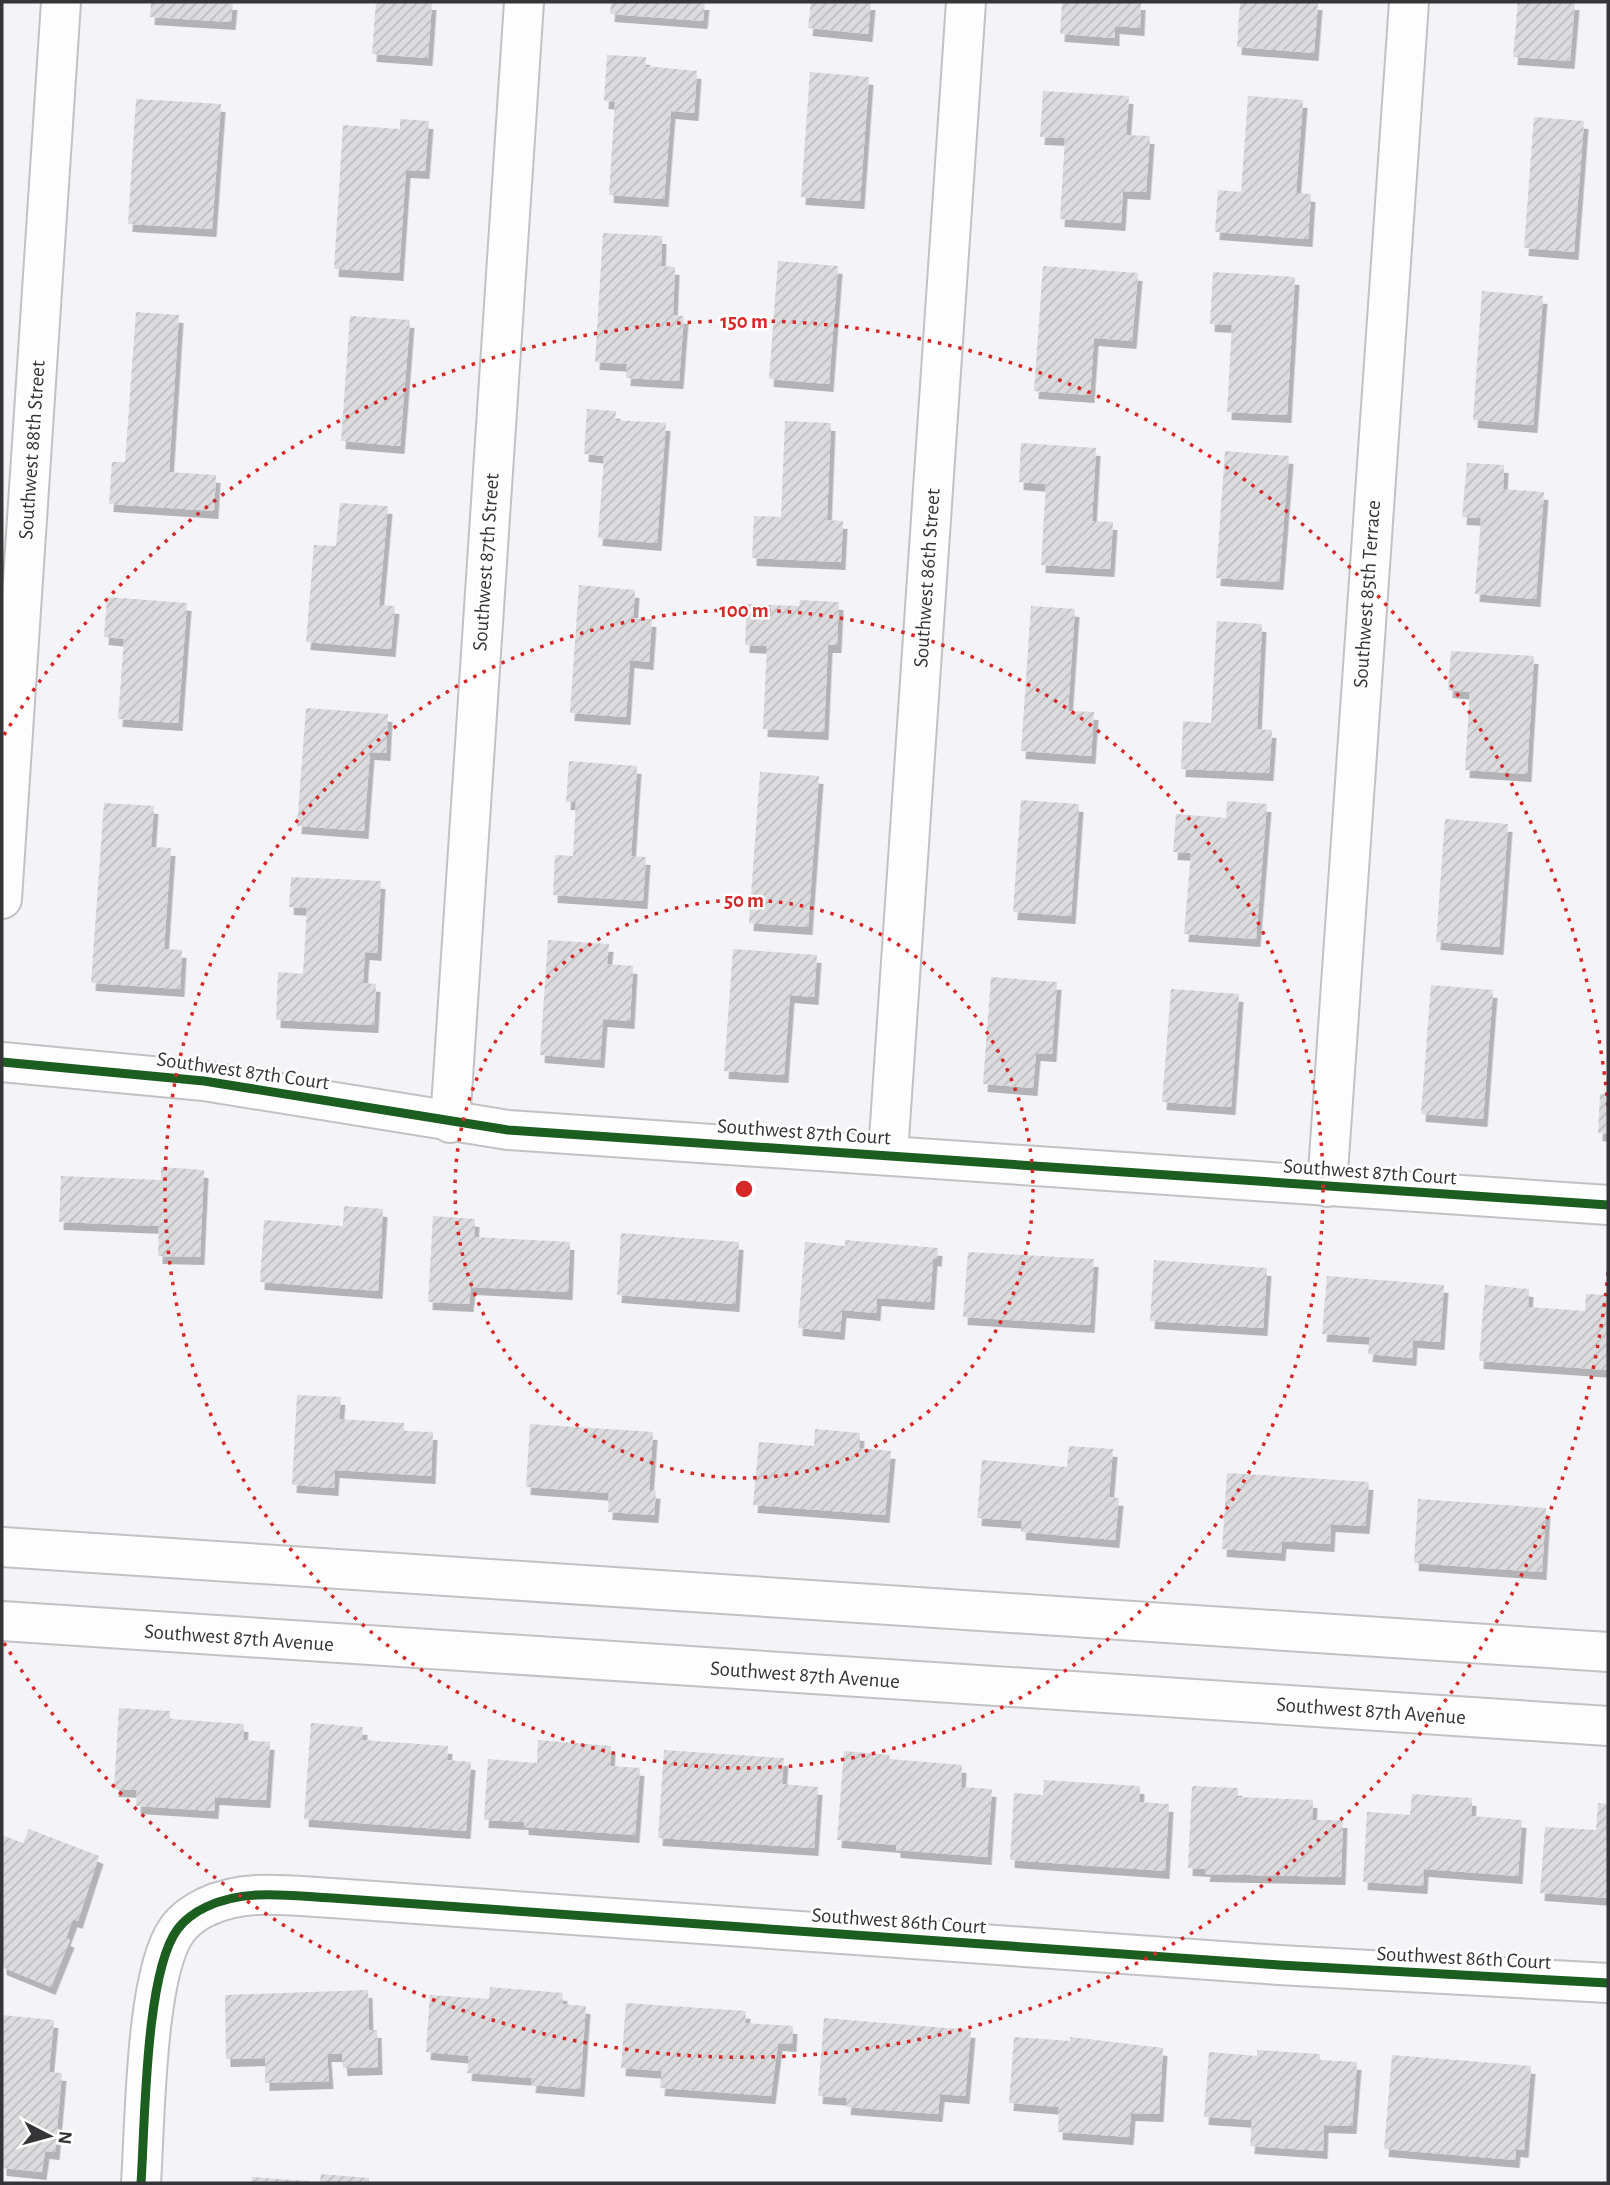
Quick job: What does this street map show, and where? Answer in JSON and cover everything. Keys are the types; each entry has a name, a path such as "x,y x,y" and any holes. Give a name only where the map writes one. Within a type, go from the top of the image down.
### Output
{"street":[{"name":"Southwest 88th Street","path":"2,899 61,2"},
{"name":"Southwest 87th Street","path":"450,1123 524,2"},
{"name":"Southwest 86th Street","path":"888,1154 966,2"},
{"name":"Southwest 85th Terrace","path":"1327,1186 1409,2"},
{"name":"Southwest 87th Court","path":"2,1062 130,1072 243,1086 450,1123 508,1130 1608,1205"},
{"path":"2,1547 1608,1652"},
{"name":"Southwest 87th Avenue","path":"2,1621 1608,1726"},
{"name":"Southwest 86th Court","path":"141,2183 151,2028 157,1989 176,1931 191,1916 221,1901 262,1894 1265,1964 1608,1983"}],"building":[{"path":"151,2 233,2 231,22 150,17"},
{"path":"376,2 432,2 428,58 372,54"},
{"path":"611,2 705,2 703,21 610,14"},
{"path":"811,2 871,2 868,34 808,28"},
{"path":"1062,2 1141,2 1140,28 1115,26 1115,38 1060,34"},
{"path":"1240,2 1318,2 1314,53 1237,47"},
{"path":"1518,2 1575,2 1570,61 1513,57"},
{"path":"607,55 646,57 645,66 697,71 694,113 671,111 664,199 609,195 615,102 604,101"},
{"path":"810,72 869,77 860,201 801,197"},
{"path":"1043,91 1129,96 1126,135 1150,136 1146,192 1123,191 1121,223 1060,219 1065,138 1040,137"},
{"path":"1248,96 1303,100 1296,193 1311,194 1308,239 1215,232 1218,190 1241,192"},
{"path":"136,99 221,104 212,229 128,224"},
{"path":"1534,117 1584,121 1574,252 1524,248"},
{"path":"400,119 429,121 425,171 406,170 399,273 334,269 343,125 400,129"},
{"path":"603,233 662,236 661,266 675,267 673,315 684,316 679,381 626,378 627,364 595,362"},
{"path":"778,261 838,266 829,384 769,379"},
{"path":"1043,266 1138,273 1132,341 1094,338 1090,395 1034,391"},
{"path":"1213,272 1295,277 1287,415 1227,412 1232,325 1210,324"},
{"path":"1482,291 1543,296 1533,425 1473,420"},
{"path":"136,312 179,315 169,472 216,475 214,511 109,504 112,462 125,462"},
{"path":"350,316 410,320 400,446 341,441"},
{"path":"587,409 616,411 615,420 666,423 657,543 598,538 604,456 584,454"},
{"path":"785,421 831,423 827,520 843,521 841,562 752,558 754,516 781,517"},
{"path":"1021,443 1096,448 1092,521 1113,522 1110,569 1041,565 1046,484 1019,482"},
{"path":"1225,451 1289,456 1279,582 1216,578"},
{"path":"1467,463 1504,465 1503,489 1544,492 1536,599 1475,594 1481,518 1462,517"},
{"path":"340,503 388,506 379,605 395,606 391,649 306,642 314,545 336,546"},
{"path":"579,585 635,590 633,618 652,619 649,662 630,660 626,717 570,713"},
{"path":"107,597 187,603 178,723 118,719 124,639 104,637"},
{"path":"800,600 839,602 837,645 828,645 824,732 763,729 767,646 745,645 747,604 799,606"},
{"path":"1031,606 1075,609 1068,711 1094,712 1091,756 1021,751"},
{"path":"1217,621 1262,624 1257,729 1272,730 1269,773 1181,769 1183,721 1211,723"},
{"path":"1451,651 1534,656 1527,774 1465,770 1470,692 1448,690"},
{"path":"306,708 388,714 386,753 370,752 364,831 297,826"},
{"path":"569,761 637,766 631,856 646,857 643,901 553,895 555,855 573,856 576,802 566,802"},
{"path":"760,772 819,776 808,927 749,923"},
{"path":"1021,800 1079,804 1071,916 1013,912"},
{"path":"1227,801 1267,804 1256,939 1184,934 1191,853 1173,852 1176,814 1226,818"},
{"path":"104,803 154,806 151,847 171,848 164,949 182,950 180,989 91,983"},
{"path":"1445,819 1508,824 1499,947 1436,942"},
{"path":"291,877 381,881 377,953 365,952 363,983 376,984 374,1025 276,1020 278,972 303,974 307,908 289,907"},
{"path":"548,940 609,944 607,964 633,966 630,1021 603,1019 600,1060 540,1055"},
{"path":"733,949 817,955 814,997 790,995 784,1075 724,1071"},
{"path":"991,977 1057,982 1052,1054 1036,1053 1033,1088 983,1084"},
{"path":"1431,985 1493,990 1483,1119 1421,1114"},
{"path":"1171,989 1239,994 1231,1107 1162,1102"},
{"path":"1600,1094 1608,1094 1608,1134 1598,1133"},
{"path":"161,1167 204,1170 200,1257 158,1256 159,1226 59,1222 61,1176 161,1180"},
{"path":"344,1206 383,1209 378,1291 260,1282 264,1220 343,1226"},
{"path":"433,1216 475,1219 474,1237 570,1242 568,1292 471,1287 469,1304 428,1302"},
{"path":"621,1233 739,1242 735,1304 617,1295"},
{"path":"845,1240 938,1248 937,1259 933,1258 930,1302 877,1298 876,1313 842,1310 840,1332 798,1328 805,1242 845,1246"},
{"path":"968,1252 1094,1259 1090,1325 963,1317"},
{"path":"1154,1260 1267,1268 1263,1328 1150,1321"},
{"path":"1327,1276 1444,1285 1440,1342 1413,1340 1412,1358 1368,1354 1370,1337 1322,1334"},
{"path":"1485,1285 1529,1289 1528,1307 1585,1311 1586,1294 1608,1295 1608,1370 1479,1361"},
{"path":"297,1395 341,1397 339,1419 404,1423 404,1431 433,1432 431,1476 335,1470 334,1488 292,1485"},
{"path":"530,1424 653,1432 649,1490 656,1491 654,1515 608,1512 609,1493 526,1487"},
{"path":"815,1429 860,1433 859,1448 891,1451 885,1515 753,1505 759,1442 814,1446"},
{"path":"1069,1446 1113,1449 1109,1497 1119,1498 1115,1540 1021,1532 1022,1521 977,1518 982,1460 1067,1467"},
{"path":"1227,1473 1369,1482 1365,1526 1331,1524 1330,1544 1282,1541 1281,1553 1222,1549"},
{"path":"1418,1499 1546,1508 1542,1572 1414,1563"},
{"path":"119,1708 170,1711 170,1719 244,1724 243,1740 270,1742 266,1800 215,1797 214,1811 136,1806 137,1790 114,1789"},
{"path":"311,1723 363,1727 362,1740 448,1746 447,1760 471,1762 466,1831 304,1819"},
{"path":"538,1740 611,1746 610,1766 640,1768 635,1835 524,1827 524,1822 484,1820 488,1759 537,1763"},
{"path":"664,1750 784,1758 782,1784 818,1787 814,1848 658,1838"},
{"path":"844,1751 890,1755 889,1759 962,1765 961,1787 992,1789 987,1857 896,1850 896,1845 837,1840"},
{"path":"1044,1780 1140,1786 1139,1802 1169,1804 1165,1871 1010,1860 1014,1793 1043,1795"},
{"path":"1192,1786 1238,1788 1238,1797 1313,1800 1312,1820 1343,1820 1341,1877 1205,1874 1206,1869 1188,1868"},
{"path":"1412,1794 1472,1798 1471,1816 1522,1820 1518,1876 1424,1869 1423,1886 1363,1882 1367,1812 1410,1815"},
{"path":"1598,1803 1608,1804 1608,1898 1540,1893 1545,1827 1596,1830"},
{"path":"29,1829 99,1856 78,1921 73,1919 66,1938 70,1940 51,1987 2,1967 2,1835 23,1843"},
{"path":"490,1987 563,1993 562,2004 586,2006 580,2089 531,2085 532,2078 467,2073 469,2056 426,2052 430,1995 489,1999"},
{"path":"368,1990 369,2030 377,2030 378,2067 343,2068 342,2054 327,2054 329,2081 265,2083 265,2058 226,2059 225,1995"},
{"path":"626,2003 746,2011 745,2023 793,2026 792,2044 778,2043 771,2096 660,2088 662,2071 621,2068"},
{"path":"2,2015 54,2020 49,2072 62,2073 55,2152 45,2151 42,2172 2,2168"},
{"path":"824,2018 971,2030 965,2096 940,2094 938,2114 846,2107 847,2098 818,2096"},
{"path":"1014,2037 1070,2041 1070,2037 1163,2048 1159,2114 1131,2113 1129,2137 1058,2132 1059,2107 1009,2103"},
{"path":"1257,2050 1320,2054 1320,2060 1357,2062 1352,2126 1324,2125 1323,2151 1250,2146 1252,2120 1204,2117 1209,2052 1257,2056"},
{"path":"1392,2055 1531,2066 1524,2150 1516,2149 1515,2160 1384,2149"},
{"path":"321,2174 369,2178 369,2183 320,2183"},
{"path":"252,2177 309,2181 309,2183 251,2183"}],"cycle path":[{"path":"2,1062 204,1081 508,1130 1608,1205"},
{"path":"141,2183 148,2052 158,1980 166,1951 177,1930 190,1917 206,1907 236,1897 300,1896 1279,1965 1608,1983"}]}
